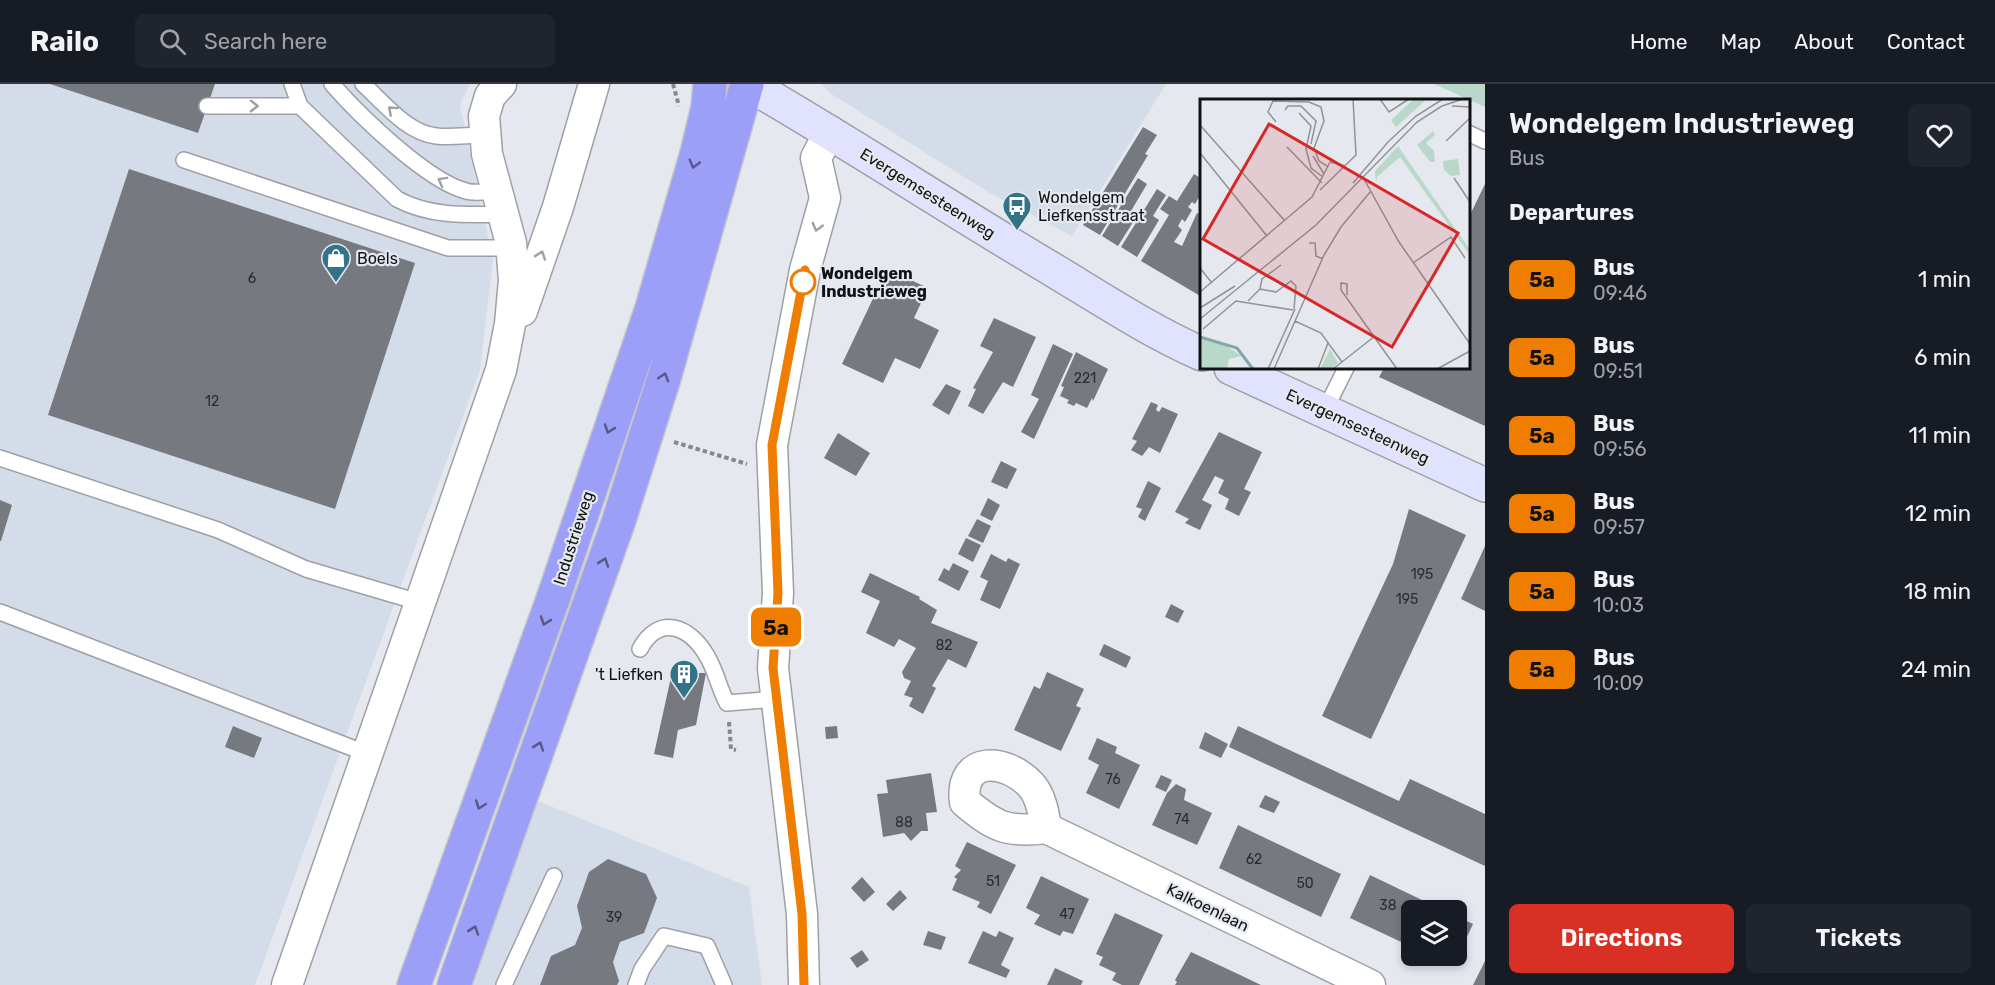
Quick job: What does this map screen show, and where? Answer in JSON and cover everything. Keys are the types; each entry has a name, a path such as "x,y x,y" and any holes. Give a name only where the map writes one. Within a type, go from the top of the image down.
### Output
{"highway":[{"name":"Industrieweg","path":"414,985 549,610 652,308 698,153 708,107 710,84"},
{"path":"454,985 619,520 664,378 748,84"}],"street":[{"path":"501,84 490,96 484,116 484,135 511,248 514,280 510,324 501,370"},
{"path":"287,985 422,603 558,207 594,84"},
{"name":"Evergemsesteenweg","path":"748,84 830,131 1004,241 1168,339 1200,353"},
{"path":"804,985 802,914 773,668 778,593 772,445 805,270 825,198 816,158 830,131"},
{"name":"Evergemsesteenweg","path":"1233,369 1485,485"},
{"name":"Kalkoenlaan","path":"1046,828 1354,981"}],"lane":[{"path":"292,84 300,106 397,199 412,207 456,215 501,202"},
{"path":"332,84 420,167 447,184 501,202"},
{"path":"363,84 406,123 422,133 436,136 484,135"},
{"path":"207,106 300,106"},
{"path":"1470,134 1485,141"},
{"path":"184,160 448,248 511,248"},
{"path":"1325,410 1346,369"},
{"path":"0,458 218,530 306,569 422,603"},
{"path":"0,612 368,754"},
{"path":"640,649 646,637 662,627 677,627 688,634 707,655 727,703 777,699"},
{"path":"504,985 554,876"},
{"path":"636,985 642,969 664,936 707,946 724,985"}],"path":[{"path":"727,703 731,749 736,750"}],"shaded area":[{"path":"0,84 470,84 460,105 493,261 480,370 255,985 0,985"},
{"path":"821,84 1166,84 1072,236 988,192 833,95"},
{"path":"531,798 749,887 762,985 462,985"}],"green space":[{"path":"1434,84 1485,84 1485,107"}],"building":[{"path":"50,84 215,84 198,133"},
{"path":"1143,127 1157,135 1145,154 1148,155 1100,235 1083,225"},
{"path":"129,169 415,263 335,509 48,415"},
{"path":"1194,174 1200,178 1200,195 1195,204 1192,202 1188,207 1192,210 1185,222 1182,219 1178,226 1182,230 1174,242 1182,246 1197,213 1200,214 1200,296 1141,261 1169,215 1160,209 1169,196 1177,201"},
{"path":"1138,178 1147,184 1131,211 1137,215 1118,246 1102,236"},
{"path":"1485,184 1485,426 1379,377 1383,369 1470,369 1470,215"},
{"path":"1157,189 1166,195 1153,216 1159,220 1137,257 1121,247"},
{"path":"887,269 928,288 914,318 939,330 920,369 895,358 883,383 842,364"},
{"path":"994,318 1036,337 1013,387 1003,382 983,414 968,406 976,389 973,388 993,352 980,346"},
{"path":"1053,344 1073,354 1034,439 1021,432 1039,399 1031,395"},
{"path":"1076,352 1108,369 1093,401 1092,398 1087,408 1076,403 1074,406 1067,403 1069,400 1060,396 1064,387 1061,386"},
{"path":"946,384 961,391 949,415 932,405"},
{"path":"1151,402 1158,405 1156,410 1159,412 1162,407 1178,414 1160,453 1149,447 1142,456 1131,450 1137,441 1132,439"},
{"path":"1219,432 1262,452 1244,489 1251,492 1239,516 1225,509 1229,499 1218,493 1224,480 1215,476 1202,500 1212,505 1200,530 1185,523 1189,519 1175,512"},
{"path":"838,433 870,453 856,476 824,458"},
{"path":"1001,461 1017,469 1007,489 991,482"},
{"path":"1148,481 1161,488 1145,521 1138,517 1142,509 1136,507"},
{"path":"988,498 1000,505 992,521 980,515"},
{"path":"0,500 12,505 1,541 0,541"},
{"path":"1409,509 1466,535 1371,739 1322,716 1393,564"},
{"path":"977,519 991,526 983,543 968,536"},
{"path":"966,538 981,545 973,562 958,554"},
{"path":"1485,546 1485,611 1461,599"},
{"path":"991,554 1006,562 1008,558 1020,564 1000,609 980,600 988,581 980,577"},
{"path":"953,563 969,571 959,591 938,580 944,568 949,571"},
{"path":"870,573 920,597 919,599 937,610 931,623 978,642 966,668 948,659 932,686 936,688 923,714 909,706 913,698 904,695 911,681 904,678 902,672 916,648 899,639 894,647 866,633 880,601 861,592"},
{"path":"1171,604 1184,611 1178,623 1165,617"},
{"path":"1104,644 1131,657 1126,668 1099,655"},
{"name":"'t Liefken","path":"673,668 689,673 706,673 696,725 678,730 673,758 654,754"},
{"path":"1047,672 1084,689 1076,706 1081,708 1061,751 1014,730 1034,686 1040,689"},
{"path":"233,726 262,738 254,758 225,747"},
{"path":"837,726 838,738 826,739 825,727"},
{"path":"1238,726 1399,801 1410,779 1485,814 1485,866 1229,747"},
{"path":"1205,732 1228,744 1221,758 1199,748"},
{"path":"1097,738 1117,747 1115,753 1140,765 1119,809 1086,793 1099,765 1088,759"},
{"path":"931,773 937,812 926,813 928,831 921,831 911,841 904,833 883,837 877,794 888,793 886,780"},
{"path":"1161,775 1172,780 1166,792 1155,787"},
{"path":"1176,784 1186,789 1184,800 1212,813 1197,845 1152,825 1167,793"},
{"path":"1265,795 1280,802 1274,813 1259,807"},
{"path":"1238,825 1341,874 1321,917 1219,868"},
{"path":"967,842 1016,865 991,914 977,907 980,902 952,890 957,879 954,877 961,870 955,866"},
{"path":"608,859 646,874 657,898 644,933 620,942 613,962 619,981 617,985 540,985 551,956 575,945 582,928 577,906 589,872"},
{"path":"1370,875 1422,900 1401,900 1401,942 1350,918"},
{"path":"1041,876 1089,899 1073,934 1063,931 1060,936 1034,924 1040,915 1026,908"},
{"path":"862,877 875,892 864,902 851,888"},
{"path":"900,890 907,898 893,911 886,904"},
{"path":"1115,913 1163,935 1139,985 1122,985 1112,980 1116,973 1099,965 1103,957 1096,954"},
{"path":"1467,921 1473,924 1467,937"},
{"path":"928,931 946,937 941,950 923,945"},
{"path":"983,931 996,937 999,931 1014,938 1001,965 1010,970 1006,978 968,963"},
{"path":"862,950 869,960 857,968 850,958"},
{"path":"1191,952 1261,985 1175,985 1177,982 1175,980"},
{"path":"1485,961 1485,985 1473,985"},
{"path":"1055,968 1083,981 1081,985 1047,985"}],"bus line":[{"name":"5a","path":"804,985 802,914 773,668 778,593 772,445 805,270"}],"place":[{"name":"Wondelgem Liefkensstraat","path":"1017,232"},
{"name":"Wondelgem Industrieweg","path":"803,282"},
{"name":"Boels","path":"336,284"},
{"name":"'t Liefken","path":"684,700"}]}
